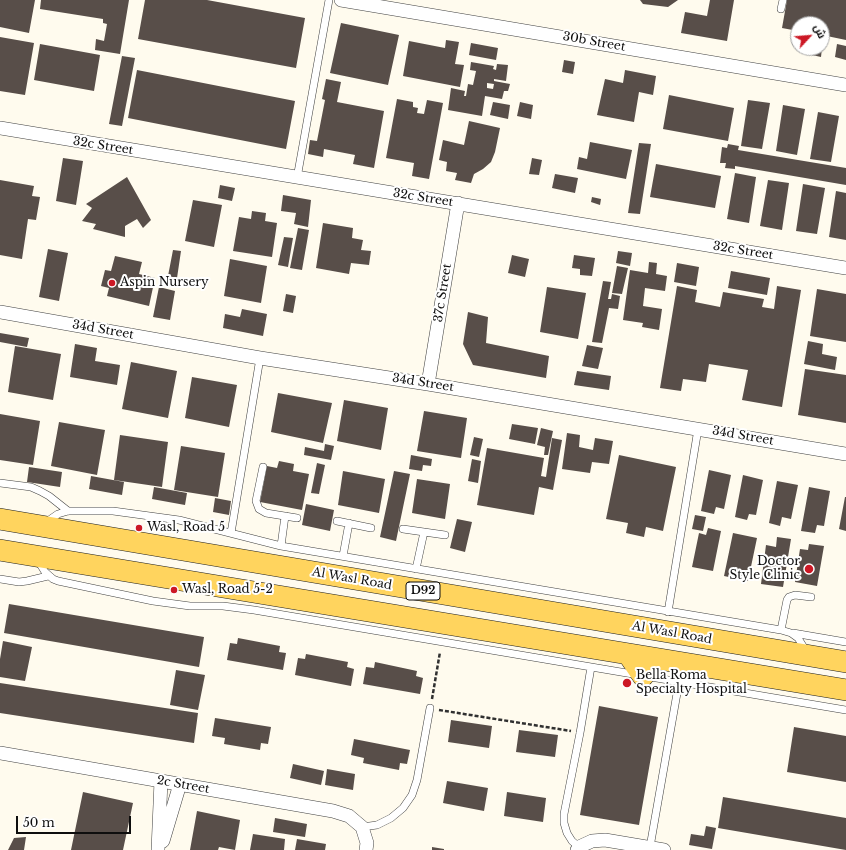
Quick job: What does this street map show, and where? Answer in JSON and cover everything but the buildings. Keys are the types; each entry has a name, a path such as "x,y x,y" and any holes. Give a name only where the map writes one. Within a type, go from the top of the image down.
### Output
{"main road":[{"name":"Al Wasl Road","path":"0,520 846,662"},
{"name":"D92","path":"0,550 846,690"},
{"path":"628,654 643,676"}],"street":[{"name":"30b Street","path":"341,0 846,85"},
{"name":"32c Street","path":"0,128 846,268"},
{"name":"37c Street","path":"428,384 458,203"},
{"name":"34d Street","path":"0,312 260,358 428,384 846,454"},
{"name":"2c Street","path":"0,753 333,811 350,816 362,827"},
{"path":"159,850 161,781"},
{"path":"159,850 165,836 180,784"},
{"path":"362,827 367,842 366,850"},
{"path":"578,849 592,841 605,840 664,850"}],"lane":[{"path":"297,178 329,0"},
{"path":"781,9 783,0"},
{"path":"231,533 260,358"},
{"path":"668,612 698,429"},
{"path":"262,468 256,501 257,505 262,512 297,518"},
{"path":"0,483 40,491 68,511"},
{"path":"41,526 48,519 68,511 105,511 179,520 281,546 846,642"},
{"path":"281,546 285,516"},
{"path":"337,521 371,528"},
{"path":"343,556 349,523"},
{"path":"403,529 445,535"},
{"path":"416,569 424,532"},
{"path":"35,555 48,576 58,581 152,601 190,606 239,608 846,710"},
{"path":"0,579 19,582 48,576"},
{"path":"782,630 787,600 789,597 795,595 810,597"},
{"path":"790,633 798,638 803,646 804,655"},
{"path":"578,849 567,833 564,823 564,814 591,667"},
{"path":"650,847 679,682"},
{"path":"362,827 377,825 391,818 403,808 412,795 417,780 430,708"}],"path":[{"path":"441,642 430,708 580,733"}],"place":[{"name":"Aspin Nursery","path":"112,283"},
{"name":"Wasl, Road 5","path":"139,528"},
{"name":"Doctor Style Clinic","path":"809,569"},
{"name":"Wasl, Road 5-2","path":"174,590"},
{"name":"Bella Roma Specialty Hospital","path":"627,683"}]}
